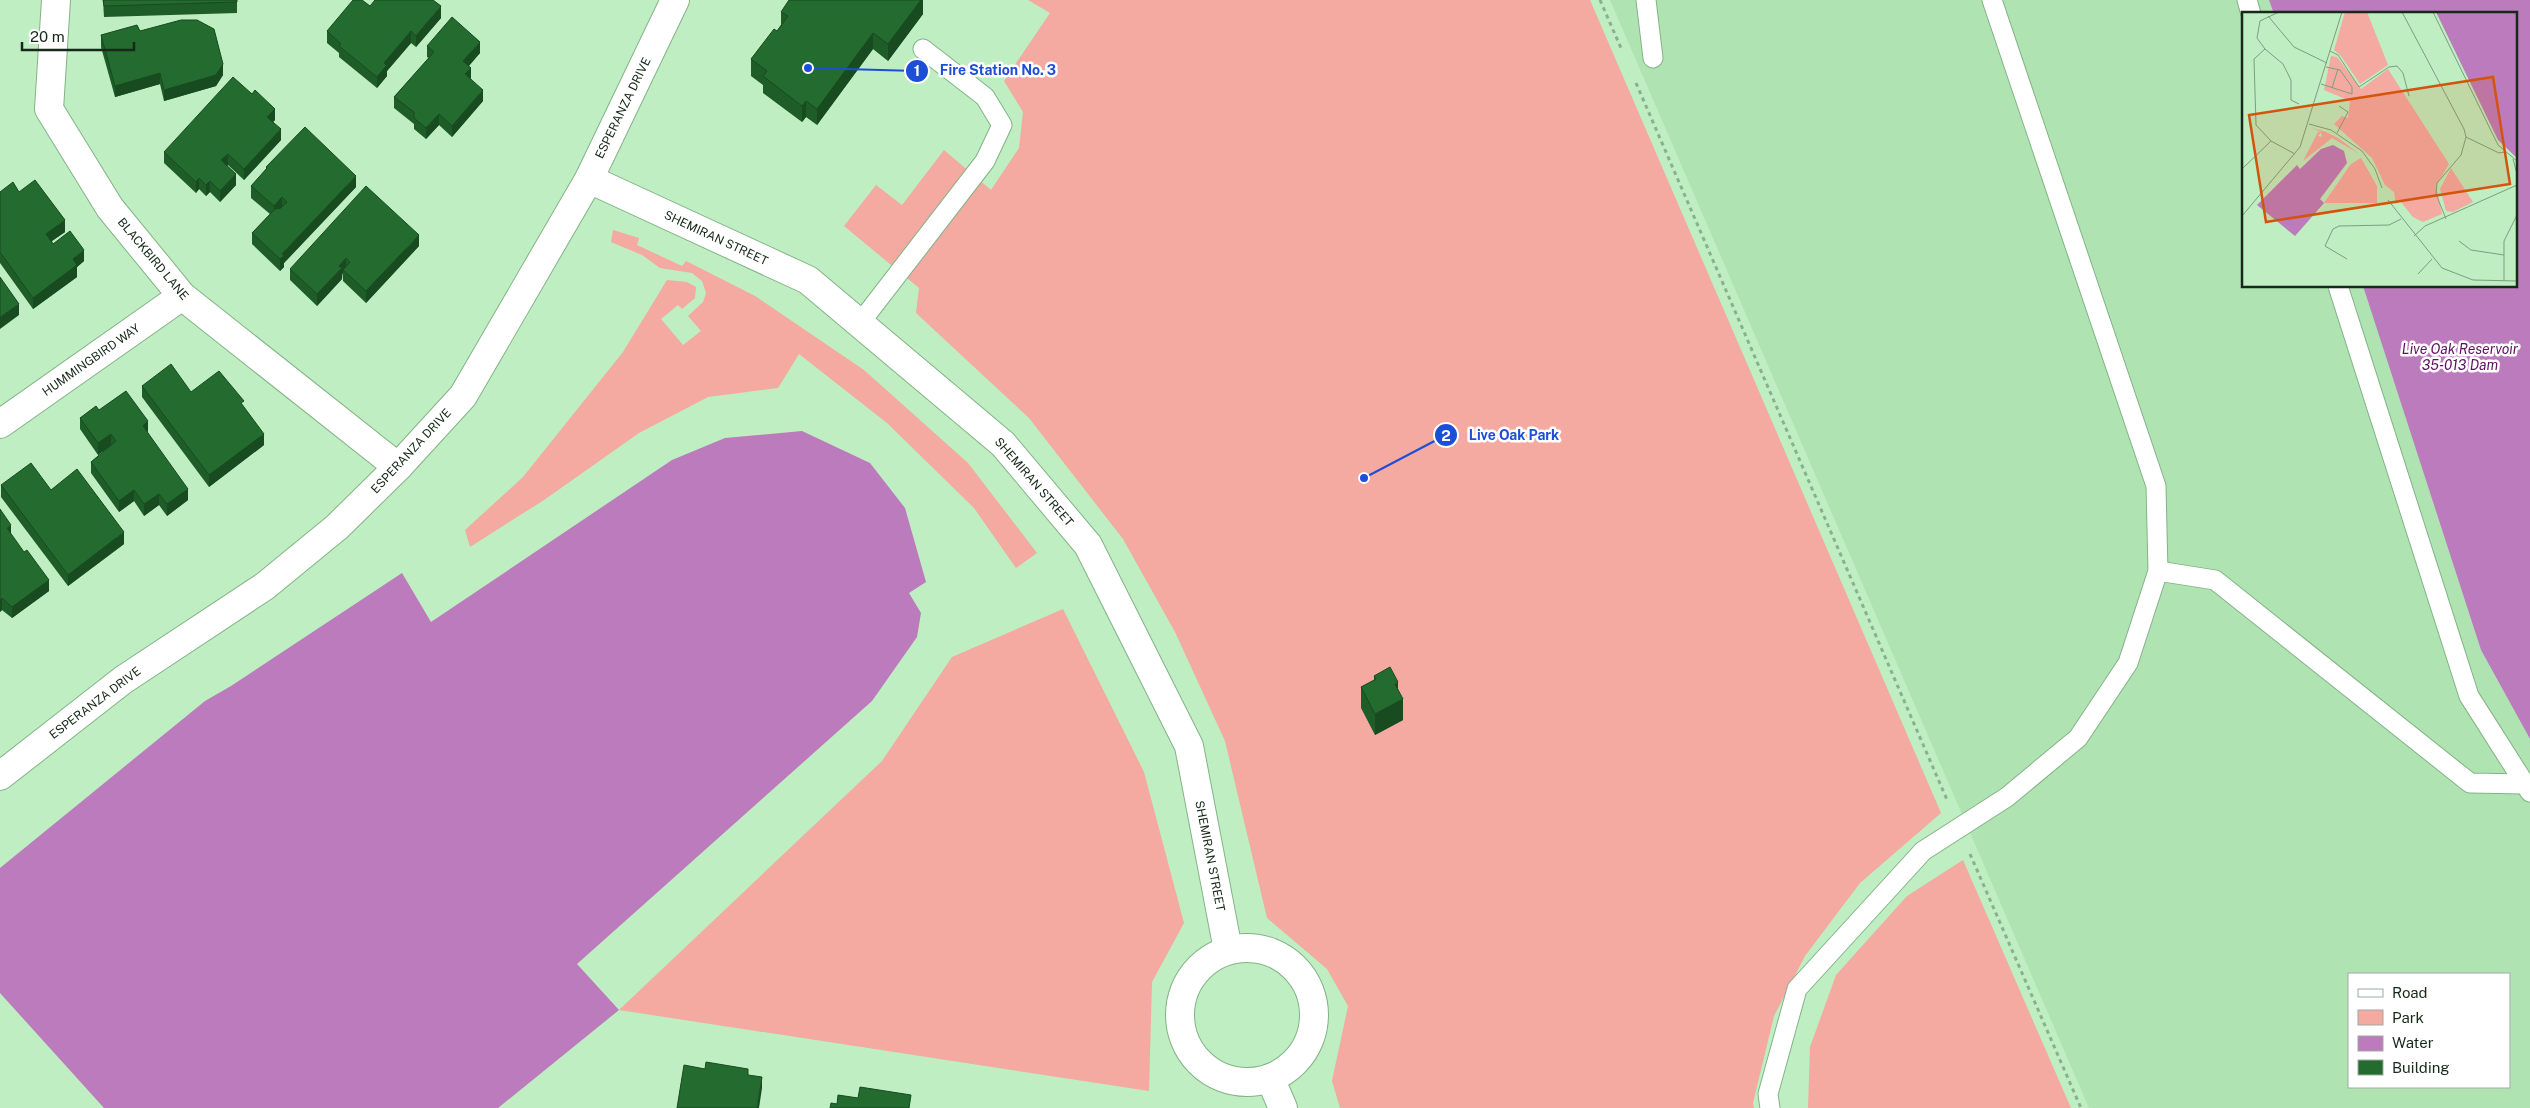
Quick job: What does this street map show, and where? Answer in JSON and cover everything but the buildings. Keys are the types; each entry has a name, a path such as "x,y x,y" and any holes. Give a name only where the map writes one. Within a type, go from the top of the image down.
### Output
{"street":[{"name":"BLACKBIRD LANE","path":"56,0 49,109 110,208 182,296 398,467"},
{"name":"ESPERANZA DRIVE","path":"0,776 123,680 265,586 336,527 398,467 462,396 588,179 675,0"},
{"name":"SHEMIRAN STREET","path":"588,179 808,280 1004,444 1088,545 1189,746 1228,950"},
{"name":"HUMMINGBIRD WAY","path":"0,424 182,296"},
{"path":"1250,948 1270,952 1289,962 1304,978 1313,997 1315,1018 1311,1039 1300,1058 1283,1073 1262,1082 1238,1083 1216,1076 1198,1062 1184,1042 1179,1020 1181,997 1191,976 1208,960 1228,950 1250,948"},
{"path":"1270,1078 1283,1108"}],"lane":[{"path":"1646,0 1653,58"},
{"path":"1770,1108 1768,1094 1797,990 1923,851 2007,797 2078,738 2128,664 2158,571 2156,486 1992,0"},
{"path":"860,323 985,161 1002,126 985,97 923,49"},
{"path":"2339,288 2468,696 2527,788"},
{"path":"2158,571 2215,580 2470,783 2527,788"}],"path":[{"path":"1600,0 1624,55"},
{"path":"1636,82 2081,1108"}],"shaded area":[{"path":"1610,0 2269,0 2273,12 2242,12 2242,288 2364,288 2481,650 2530,739 2530,1108 2089,1108"}],"green space":[{"path":"1028,0 1590,0 1941,813 1860,883 1805,956 1774,1016 1753,1103 1754,1108 1340,1108 1332,1081 1348,1006 1327,969 1267,918 1225,741 1175,632 1123,539 1029,418 916,313 919,288 844,226 876,185 902,205 944,150 991,190 1019,148 1023,112 1004,81 1050,13"},
{"path":"613,230 639,238 637,245 682,266 686,261 755,296 864,370 968,463 1037,553 1016,568 974,508 887,423 799,354 778,388 708,397 639,433 544,500 470,547 465,530 523,477 623,352 667,280 687,282 696,287 695,298 682,309 678,305 661,319 683,345 701,331 688,316 703,302 706,293 702,281 692,273 660,268 642,255 611,242"},
{"path":"1063,609 1144,772 1184,923 1152,982 1149,1091 619,1010 882,761 952,657"},
{"path":"1963,860 2071,1108 1808,1108 1810,1047 1836,975 1907,896"}],"water":[{"name":"Live Oak Reservoir 35-013 Dam","path":"2269,0 2530,0 2530,739 2481,650 2364,288 2518,288 2518,12 2273,12"},
{"path":"802,431 870,463 905,508 926,582 909,593 921,613 917,637 872,701 577,964 619,1010 498,1108 104,1108 0,993 0,868 205,701 231,686 402,573 431,622 672,460 725,438"}],"place":[{"name":"Fire Station No. 3","path":"808,68"},
{"name":"Live Oak Park","path":"1364,478"}]}
